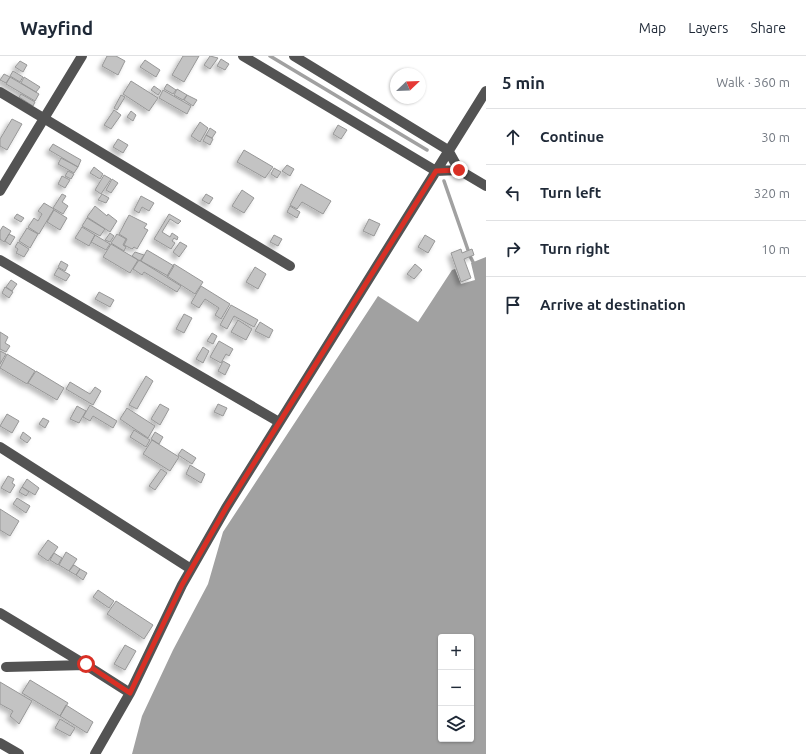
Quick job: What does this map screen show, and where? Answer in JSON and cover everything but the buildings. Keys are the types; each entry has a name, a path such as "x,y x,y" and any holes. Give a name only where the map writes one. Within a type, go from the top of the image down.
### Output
{"street":[{"path":"0,190 82,56"},
{"path":"243,56 436,171 459,170"},
{"path":"294,56 448,150 459,170 486,186"},
{"path":"95,754 130,693 191,569 226,508 486,91"},
{"path":"0,92 290,266"},
{"path":"0,260 280,422"},
{"path":"0,447 191,569"},
{"path":"0,613 86,664 130,693"},
{"path":"6,667 86,664"},
{"path":"0,743 19,754"}],"shaded area":[{"path":"486,257 486,754 132,754 142,716 173,650 208,584 223,532 378,296 418,322 452,270 455,269 461,284 475,280 471,263"}],"waterway":[{"path":"270,56 427,150"},
{"path":"444,181 468,250"},
{"path":"470,256 473,262"}],"route":[{"path":"86,664 130,693 182,585 226,508 436,171 459,170"}]}
